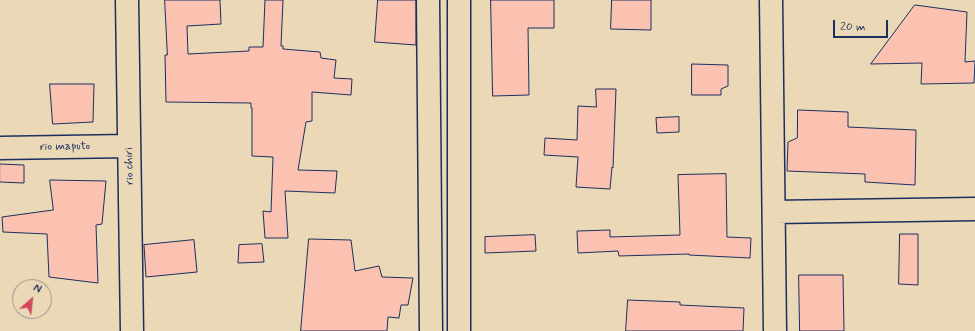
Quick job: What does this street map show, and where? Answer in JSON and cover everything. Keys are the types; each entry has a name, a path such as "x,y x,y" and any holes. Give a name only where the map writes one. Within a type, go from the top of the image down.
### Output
{"street":[{"name":"rio chiri","path":"127,0 132,331"},
{"path":"428,0 431,331"},
{"path":"458,0 459,331"},
{"path":"770,0 775,331"},
{"name":"rio maputo","path":"0,148 129,146"},
{"path":"774,212 975,209"}],"building":[{"path":"165,0 220,0 221,24 187,26 188,54 249,51 249,47 263,47 265,0 283,0 281,46 283,46 283,49 320,52 321,58 336,60 334,78 352,79 351,95 312,92 312,121 306,122 298,170 337,171 335,193 285,191 288,238 265,238 263,211 271,212 273,157 252,156 251,103 166,102 165,55 167,55"},
{"path":"378,0 416,0 416,45 375,42"},
{"path":"491,0 554,0 554,28 528,28 529,95 493,96"},
{"path":"612,0 651,0 651,30 611,29"},
{"path":"915,5 967,12 965,62 975,61 974,83 921,84 922,63 871,64"},
{"path":"692,64 728,65 728,86 721,89 721,95 692,95"},
{"path":"50,84 94,84 93,122 53,124"},
{"path":"596,89 616,89 613,168 612,167 610,189 576,187 578,157 544,155 545,138 577,140 578,106 596,107"},
{"path":"798,110 848,112 848,127 916,130 915,185 865,182 865,174 787,171 788,142 797,138"},
{"path":"679,117 679,132 657,133 656,118"},
{"path":"0,164 24,165 24,183 0,182"},
{"path":"726,174 727,237 751,238 750,258 689,254 619,256 618,251 578,253 577,231 610,230 610,237 680,235 678,175"},
{"path":"50,180 106,181 102,224 96,225 98,283 49,277 47,234 3,232 2,217 53,210"},
{"path":"900,234 918,234 918,285 899,284"},
{"path":"535,235 536,251 485,253 485,237"},
{"path":"309,239 351,240 355,271 379,266 382,277 413,278 408,305 401,305 399,318 388,317 387,331 301,331"},
{"path":"194,240 197,272 146,277 144,245"},
{"path":"262,244 264,262 238,263 239,245"},
{"path":"799,275 843,275 844,331 800,331"},
{"path":"628,300 680,302 680,305 744,308 743,331 626,331"}]}
